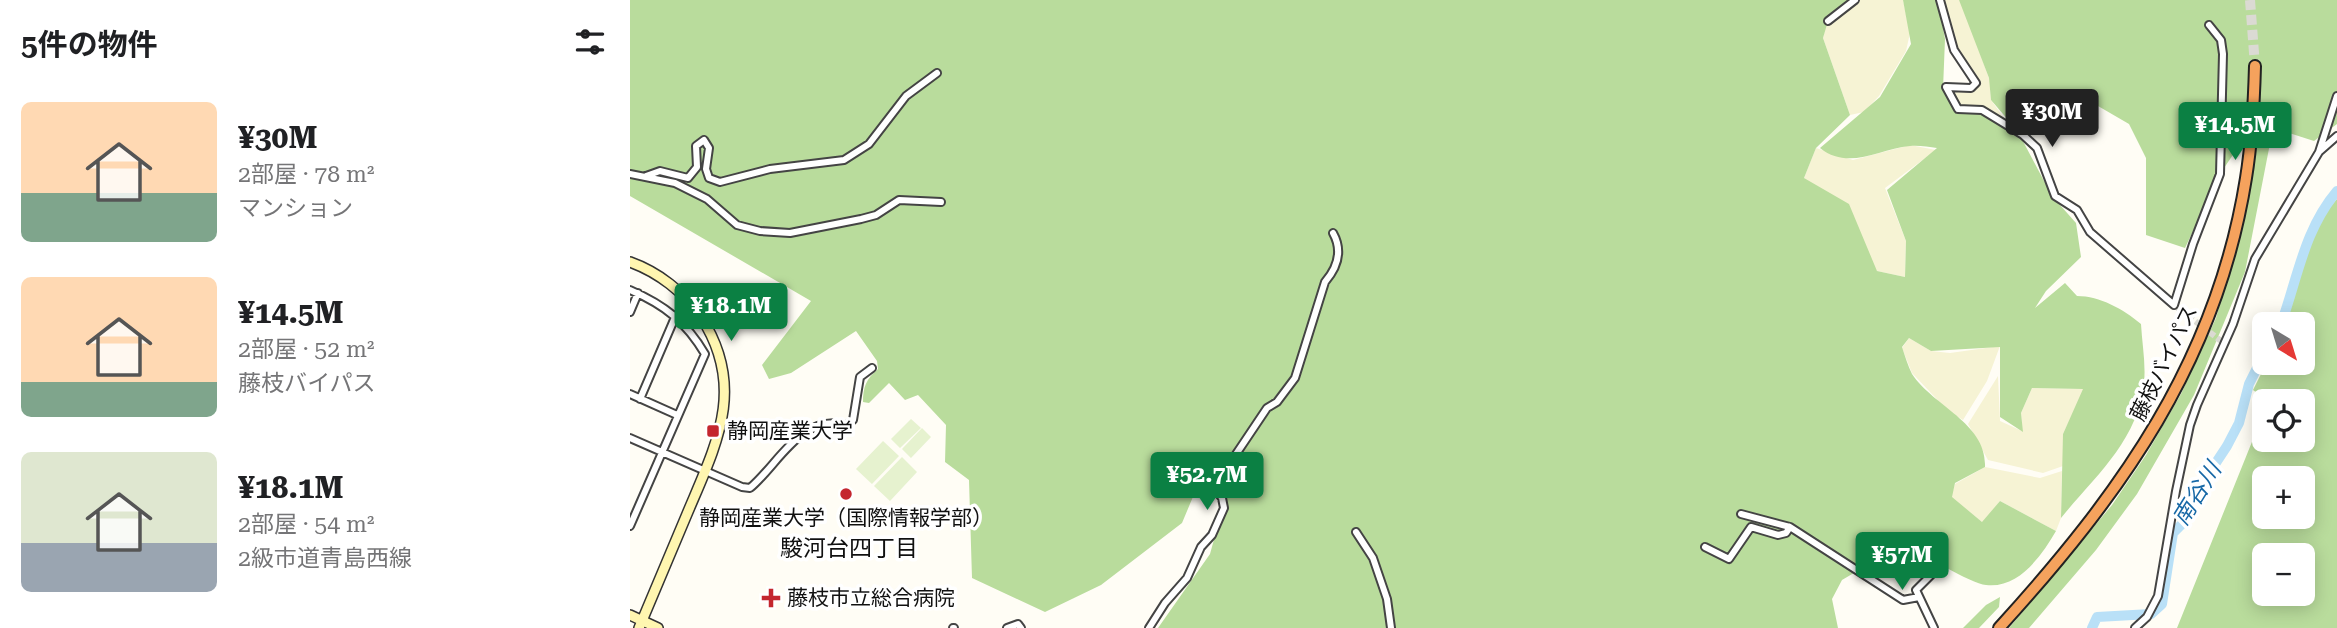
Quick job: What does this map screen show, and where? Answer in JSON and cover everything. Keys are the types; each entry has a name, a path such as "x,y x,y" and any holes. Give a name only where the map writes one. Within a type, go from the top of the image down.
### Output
{"highway":[{"name":"藤枝バイパス","path":"1996,628 2015,610 2115,491 2162,415 2201,335 2228,258 2241,205 2252,138 2255,66"}],"street":[{"path":"1828,21 1855,0"},
{"path":"1940,0 1954,50 1976,83 1972,88 1946,87 1958,110 1982,110 2023,135 2037,149 2055,195 2077,210 2090,232 2174,305 2193,244 2220,174 2223,54 2221,40 2209,25"},
{"path":"646,177 660,171 688,178 697,167 696,146 704,140 709,148 706,173 709,178 720,182 770,169 844,160 869,144 906,96 937,72"},
{"path":"2135,628 2147,617 2158,596 2176,491 2193,415 2233,324 2255,259 2319,152 2337,96"},
{"path":"2319,152 2337,136"},
{"path":"630,174 675,183 707,199 737,225 760,231 790,233 861,219 876,215 899,200 940,202"},
{"path":"1149,628 1165,603 1187,578 1201,547 1212,535 1224,508 1222,498 1214,487 1226,466 1243,447 1267,408 1277,402 1295,378 1325,282 1336,271 1338,246 1334,233"},
{"path":"630,262 681,293 704,322 720,356 725,395 724,416 705,471 640,624"},
{"path":"630,290 676,315 693,334 705,354 630,526"},
{"path":"630,312 638,293"},
{"path":"640,399 676,315"},
{"path":"630,438 750,488 796,438 834,422 846,425 853,420 860,377 872,368"},
{"path":"630,394 677,415"},
{"path":"1741,514 1790,527 1903,600 1919,597"},
{"path":"1705,547 1729,559 1751,527 1778,535 1786,533 1790,527"},
{"path":"1356,531 1373,558 1387,599 1391,628"},
{"path":"1934,628 1916,590 1940,566"},
{"path":"630,615 640,624 658,628"},
{"path":"1007,628 1018,624 1021,628"}],"shaded area":[{"path":"1860,0 1903,0 1910,33 1906,51 1879,96 1864,112 1850,115 1823,38 1826,25"},
{"path":"1942,0 1959,0 1963,6 1990,81 1991,100 2008,124 1960,109 1945,90 1976,85 1956,53"},
{"path":"1910,145 1936,150 1885,188 1906,241 1905,277 1877,271 1804,178 1816,148 1853,160"},
{"path":"1909,338 1931,351 1950,353 2000,346 1987,381 1963,420 1948,411 1912,373 1902,348"},
{"path":"1998,376 2000,421 2022,431 2021,413 2032,388 2084,389 2063,434 2063,466 2043,473 1988,460 1968,424"},
{"path":"1985,467 2040,478 2062,471 2061,518 2056,531 2000,501 1983,523 1951,497 1955,484"}],"green space":[{"path":"630,0 1858,0 1828,21 1823,38 1850,115 1816,148 1804,178 1849,204 1877,271 1905,277 1906,241 1887,190 1937,148 1910,146 1864,157 1842,158 1820,148 1880,97 1911,44 1903,0 1938,0 1945,39 1943,89 1958,112 1978,107 2015,128 1991,100 1989,78 1959,0 2337,0 2337,124 2314,141 2273,128 2245,272 2194,395 2137,494 2096,550 2029,628 2009,628 2112,505 2146,455 2181,394 2216,318 2246,209 2255,122 2220,174 2185,248 2146,235 2146,158 2129,124 2098,106 2017,130 2052,196 2076,223 2081,257 2046,291 2035,308 2065,283 2077,296 2103,301 2127,313 2141,324 2144,383 2140,404 2124,440 2101,472 2061,518 2063,434 2083,389 2032,388 2021,413 2023,432 2000,417 2000,347 1931,351 1909,338 1902,347 1912,374 1969,427 1983,452 1985,467 1955,483 1952,497 1982,522 2000,501 2056,531 2036,560 2009,582 1998,585 1979,583 1903,544 1842,580 1832,599 1838,628 1158,628 1210,554 1221,514 1213,479 1200,480 1182,523 1101,585 1045,612 972,578 969,480 945,462 946,425 918,395 905,400 889,383 869,403 863,402 866,384 878,369 877,361 856,331 791,373 769,379 762,365 811,301 630,196"},
{"path":"2337,199 2337,628 2177,628 2252,442 2252,452 2315,452 2315,389 2254,389 2260,375 2315,375 2315,312 2288,312 2304,258 2317,226"},
{"path":"911,419 921,428 900,448 891,439"},
{"path":"922,428 931,437 911,458 902,449"},
{"path":"883,441 899,456 872,484 856,469"},
{"path":"902,457 917,472 890,501 874,486"},
{"path":"2000,597 1999,607 1979,628 1963,628 1986,605"}],"waterway":[{"name":"南谷川","path":"2285,312 2309,238 2337,191"},
{"name":"南谷川","path":"2092,628 2097,617 2151,614 2162,604 2173,533 2185,521 2196,493 2239,423 2254,375"}],"tunnel":[{"path":"2250,0 2255,66"},
{"path":"2174,305 2225,344"}],"place":[{"name":"静岡産業大学","path":"713,431"},
{"name":"静岡産業大学（国際情報学部）","path":"846,494"},
{"name":"藤枝市立総合病院","path":"771,598"}],"district":[{"name":"駿河台四丁目","path":"849,548"}]}
